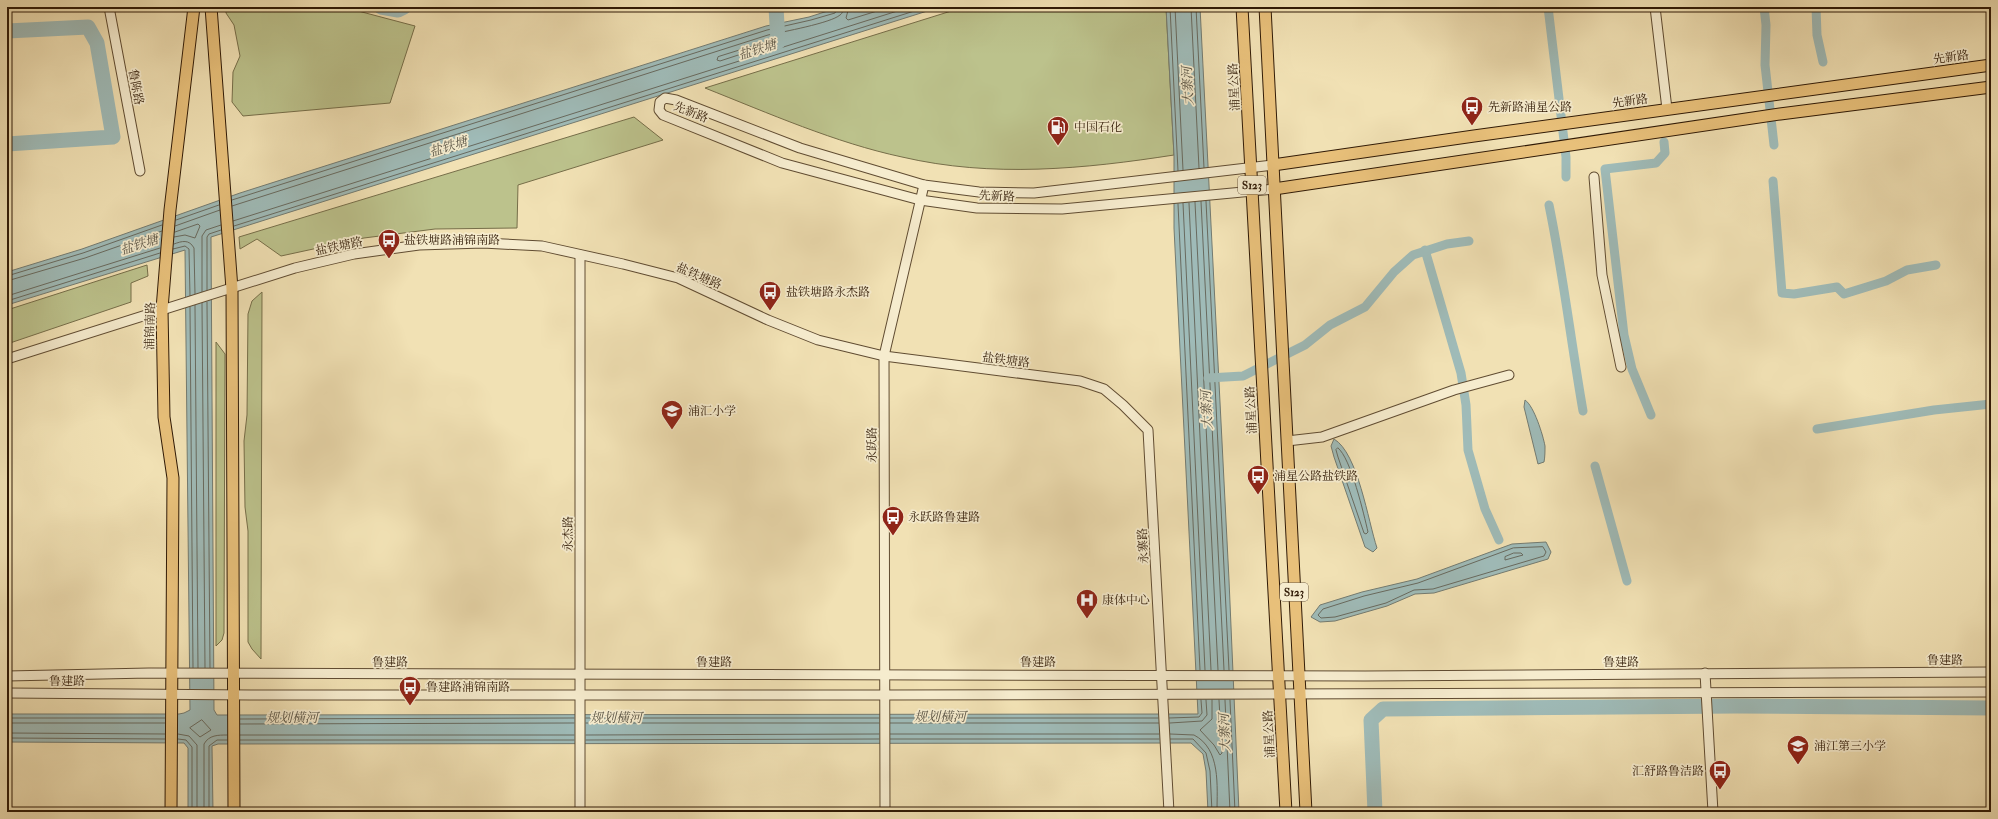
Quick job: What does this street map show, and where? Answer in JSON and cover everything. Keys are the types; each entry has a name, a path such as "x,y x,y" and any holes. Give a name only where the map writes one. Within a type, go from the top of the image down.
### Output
{"main road":[{"name":"浦锦南路","path":"171,812 173,478 164,417 162,309 170,210 194,7"},
{"path":"211,7 232,289 234,812"},
{"name":"浦星公路","path":"1242,7 1286,812"},
{"name":"S123","path":"1265,7 1306,812"},
{"name":"先新路","path":"1273,166 1574,122 1991,65"},
{"path":"1274,189 1758,117 1991,87"}],"street":[{"name":"鲁陈路","path":"109,7 140,171"},
{"path":"1655,7 1667,109"},
{"name":"先新路","path":"1273,166 1034,192 978,192 924,185 800,148 676,100 665,98 660,102 659,110 663,115 782,163 920,200 977,208 1034,210 1168,200 1274,189"},
{"path":"1594,177 1602,275 1621,367"},
{"name":"永跃路","path":"885,812 886,674 883,535 884,356 924,185"},
{"name":"盐铁塘路","path":"162,309 232,289 295,268 354,254 419,245 483,243 542,246 678,278 768,320 818,340 884,356 1080,381 1104,389 1123,405"},
{"name":"永杰路","path":"580,255 580,812"},
{"path":"7,359 162,309"},
{"path":"1287,441 1322,437 1454,390 1509,375"},
{"name":"永寨路","path":"1123,405 1148,430 1170,812"},
{"name":"鲁建路","path":"7,676 149,673 1299,675 1991,672"},
{"path":"1705,674 1713,812"},
{"name":"鲁建路","path":"7,692 234,695 580,695"},
{"path":"580,695 1280,695 1706,692 1991,692"}],"green space":[{"path":"226,7 343,7 415,26 390,103 243,116 232,102 233,72 240,56 234,25 226,13"},
{"path":"964,7 1166,7 1174,155 1106,164 1038,169 970,168 936,164 877,151 827,136 705,88"},
{"path":"634,117 663,140 518,185 517,228 435,229 364,238 281,256 257,239 240,249 239,237"},
{"path":"147,265 148,276 131,283 131,302 7,344 7,310"},
{"path":"262,292 261,659 248,642 248,531 245,507 244,441 247,415 248,314 252,301"},
{"path":"216,342 225,354 224,633 222,640 216,646"}],"water":[{"path":"840,7 940,7 211,237 214,710 217,715 1198,714 1174,228 1174,155 1166,7 1200,7 1229,580 1239,812 1208,812 1206,771 1203,754 1191,743 218,744 212,746 213,812 188,812 188,748 184,743 7,742 7,714 179,714 190,710 185,250 7,305 7,272 82,249 240,193 766,26 809,17"},
{"path":"1525,400 1535,414 1545,446 1544,462 1538,464 1524,407"},
{"path":"1334,439 1350,458 1356,473 1377,548 1373,552 1365,547 1334,457 1331,446"},
{"path":"1546,542 1551,552 1548,559 1434,593 1415,594 1387,606 1335,621 1320,622 1311,617 1320,605 1362,592 1417,579 1512,544"}],"waterway":[{"path":"381,7 398,10 404,7"},
{"name":"大寨河","path":"776,7 778,42"},
{"path":"1548,7 1566,157 1566,177"},
{"path":"1764,7 1766,25 1765,65 1774,145"},
{"path":"1816,7 1817,35 1823,62"},
{"path":"7,31 88,27 97,43 113,137 7,144"},
{"path":"1651,415 1632,369 1624,335 1605,169 1656,163 1665,153 1664,142"},
{"path":"1773,181 1782,293 1794,294 1837,287 1844,294 1886,281 1907,270 1936,265"},
{"path":"1549,205 1559,256 1583,411"},
{"path":"1208,378 1243,376 1305,345 1330,325 1365,307 1394,272 1413,255 1447,244 1469,241"},
{"path":"1425,250 1461,373 1466,405 1468,450 1485,509 1499,540"},
{"path":"1817,429 1934,410 1991,404"},
{"path":"1595,466 1627,581"},
{"path":"1375,812 1371,720 1383,709 1737,706 1991,708"}],"place":[{"name":"先新路浦星公路","path":"1472,126"},
{"name":"中国石化","path":"1058,146"},
{"name":"盐铁塘路浦锦南路","path":"389,260"},
{"name":"盐铁塘路永杰路","path":"770,312"},
{"name":"浦汇小学","path":"672,430"},
{"name":"浦星公路盐铁路","path":"1258,496"},
{"name":"永跃路鲁建路","path":"893,536"},
{"name":"康体中心","path":"1087,620"},
{"name":"鲁建路浦锦南路","path":"410,706"},
{"name":"浦江第三小学","path":"1798,766"},
{"name":"汇舒路鲁洁路","path":"1720,790"}],"water label":[{"name":"盐铁塘","path":"757,49"},
{"name":"盐铁塘","path":"448,146"},
{"name":"盐铁塘","path":"139,244"},
{"name":"规划横河","path":"940,716"},
{"name":"规划横河","path":"292,717"},
{"name":"规划横河","path":"616,717"}]}
